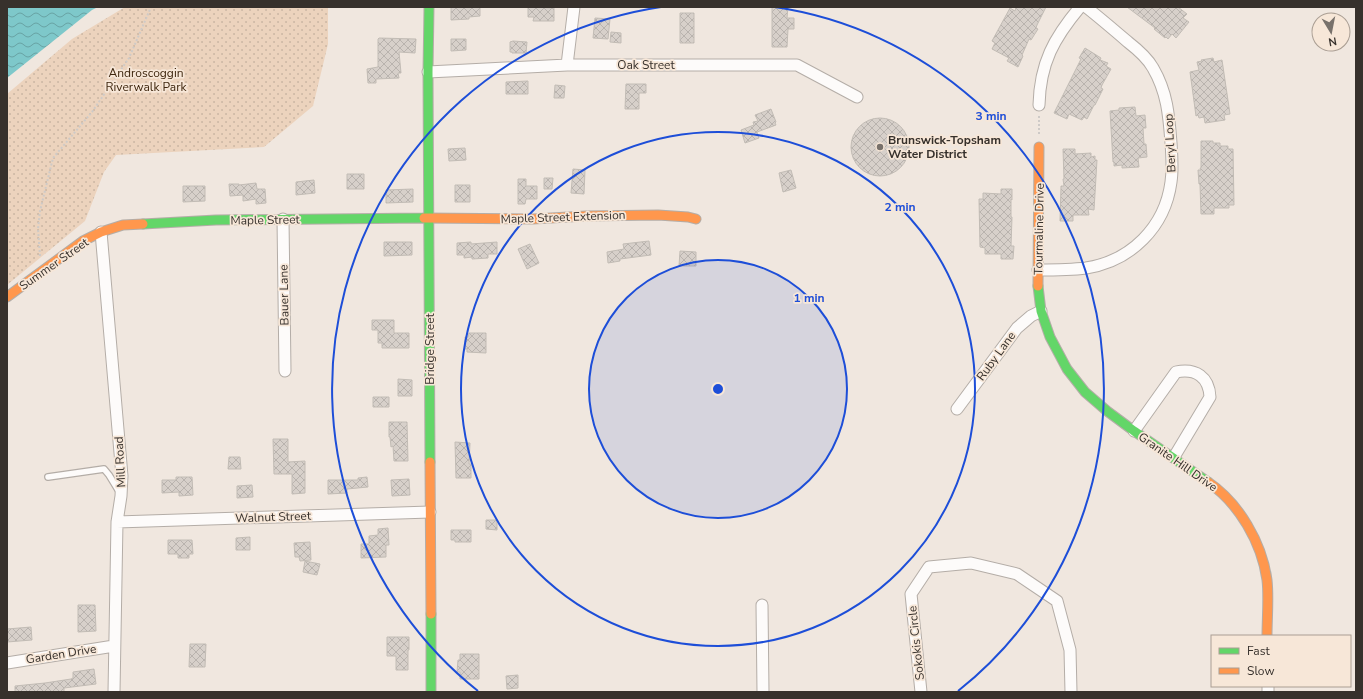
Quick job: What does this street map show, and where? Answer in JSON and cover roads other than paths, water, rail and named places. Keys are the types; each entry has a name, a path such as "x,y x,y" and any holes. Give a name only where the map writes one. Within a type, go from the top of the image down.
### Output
{"street":[{"name":"Bridge Street","path":"429,7 431,692"},
{"path":"567,65 574,7"},
{"path":"1039,105 1039,89 1043,69 1057,38 1080,7"},
{"name":"Beryl Loop","path":"1038,270 1086,268 1102,264 1130,251 1142,242 1151,232 1165,208 1169,193 1172,167 1167,102 1162,85 1152,66 1142,54 1086,7"},
{"name":"Oak Street","path":"428,72 567,65 797,65 857,97"},
{"name":"Tourmaline Drive","path":"1039,147 1038,287 1042,311"},
{"name":"Maple Street Extension","path":"429,218 533,219 658,214 696,219"},
{"name":"Maple Street","path":"101,232 123,225 216,220 429,218"},
{"name":"Bauer Lane","path":"283,219 285,371"},
{"name":"Summer Street","path":"7,297 83,242 101,232"},
{"name":"Mill Road","path":"101,232 122,476 117,522 114,692"},
{"name":"Ruby Lane","path":"957,409 1017,328 1031,316 1042,311"},
{"name":"Granite Hill Drive","path":"1042,311 1050,337 1067,370 1085,392 1134,431 1213,485 1235,507 1250,529 1263,563 1267,581 1267,635"},
{"path":"1134,431 1176,372 1185,370 1197,373 1206,380 1210,388 1210,397 1174,458"},
{"name":"Walnut Street","path":"117,522 430,512"},
{"name":"Sokokis Circle","path":"921,692 911,594 929,567 971,563 1017,574 1057,600 1070,650 1070,692"},
{"path":"762,605 763,692"},
{"name":"Garden Drive","path":"7,663 114,646"}],"lane":[{"path":"48,477 104,469 121,496"}],"water":[{"path":"7,7 98,7 92,10 7,78"}],"place":[{"name":"Brunswick-Topsham Water District","path":"880,147"}],"park label":[{"name":"Androscoggin Riverwalk Park","path":"146,80"}]}
